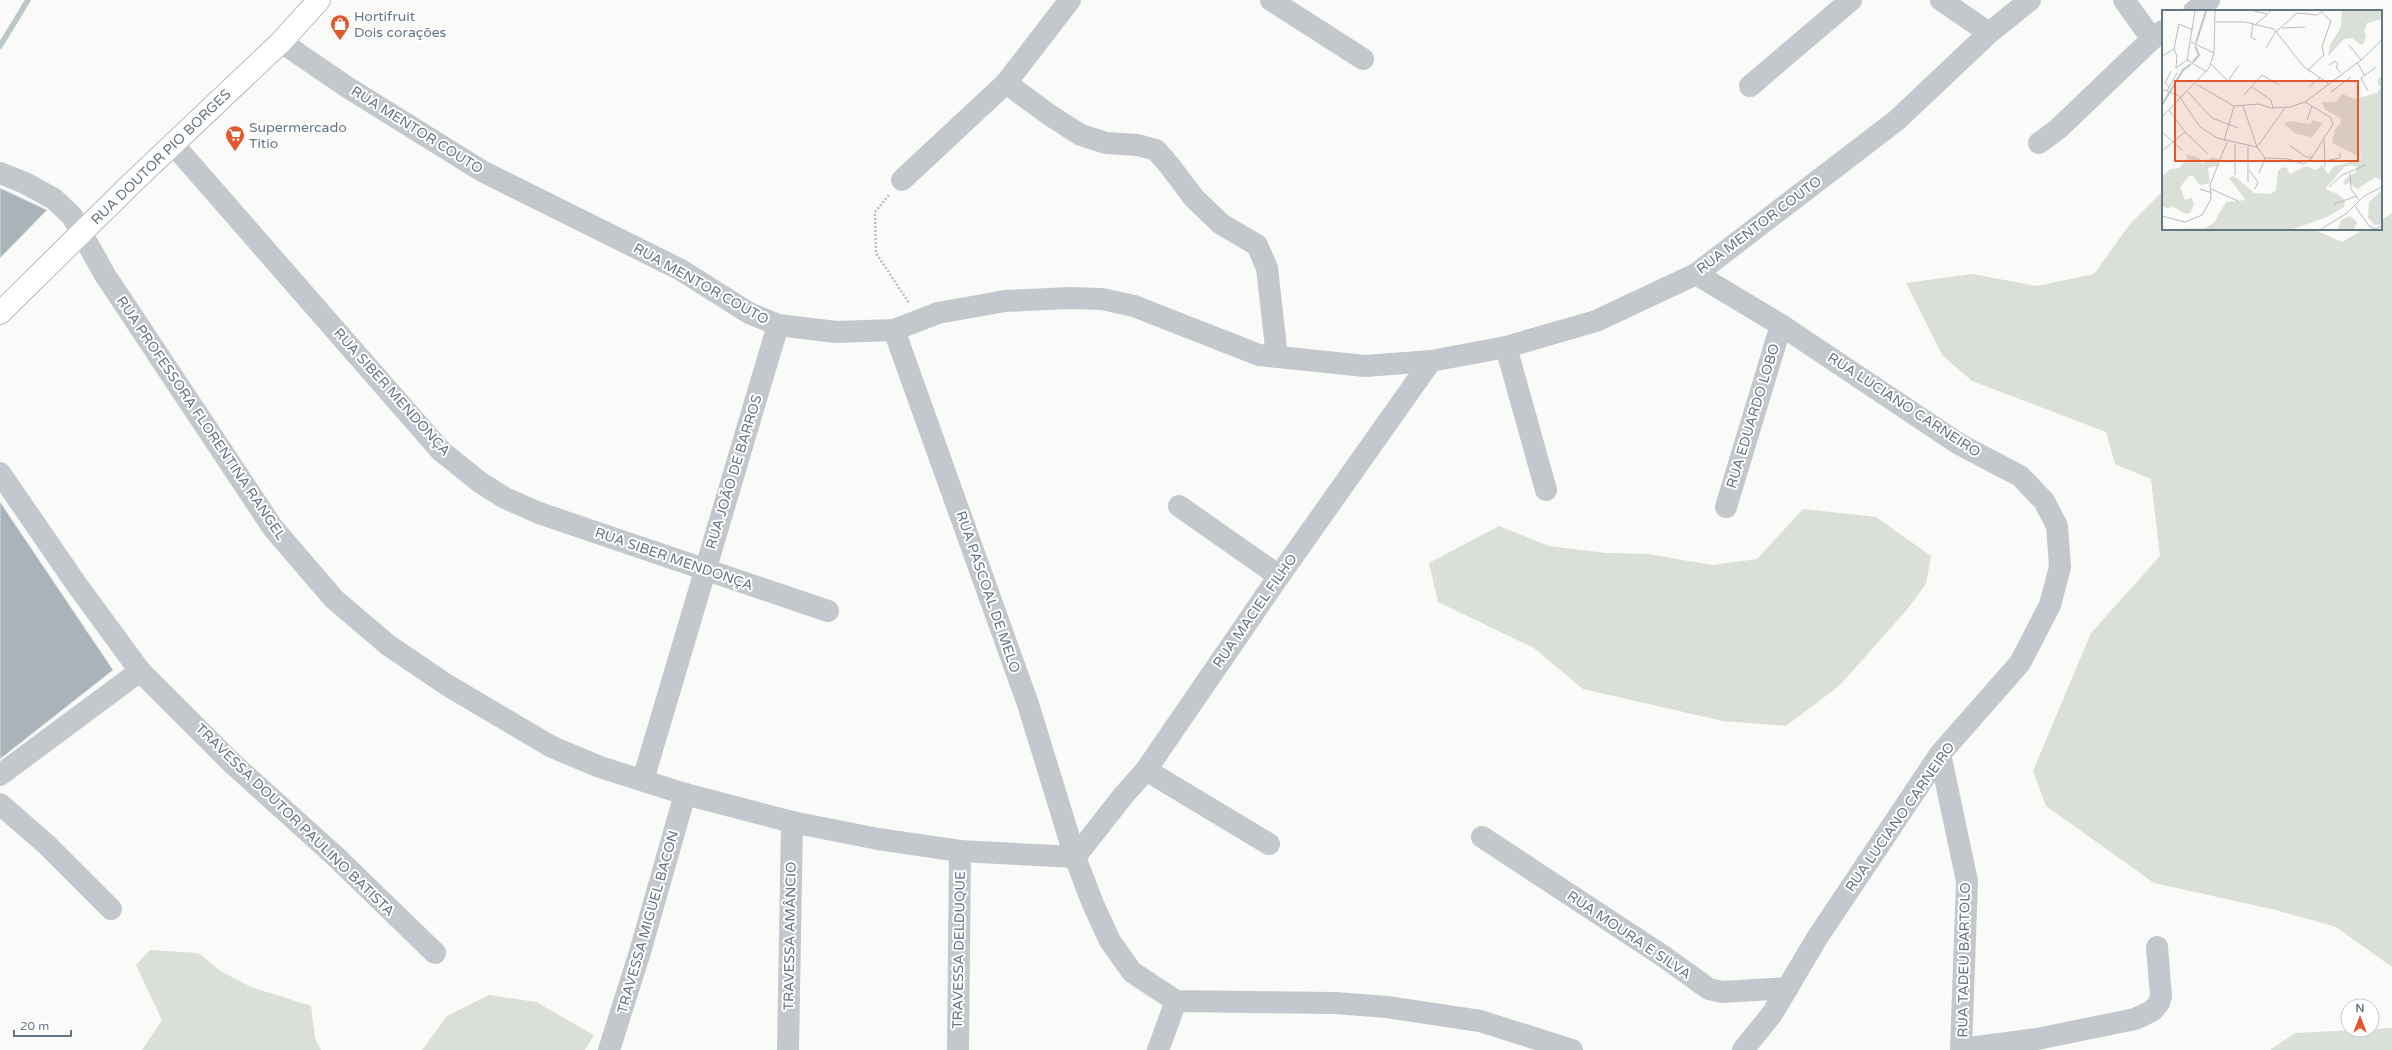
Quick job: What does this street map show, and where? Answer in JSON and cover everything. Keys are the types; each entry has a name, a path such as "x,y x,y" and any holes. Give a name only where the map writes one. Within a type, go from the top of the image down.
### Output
{"main road":[{"name":"RUA DOUTOR PIO BORGES","path":"0,313 173,144 281,42 320,0"}],"street":[{"path":"902,180 1006,83 1070,0"},
{"path":"1271,0 1363,59"},
{"path":"1750,86 1851,0"},
{"path":"1941,0 1989,33"},
{"name":"RUA MENTOR COUTO","path":"281,42 347,87 482,171 681,270 749,313 778,325 836,332 894,330 938,313 1005,301 1069,298 1102,299 1134,306 1259,355 1365,366 1431,361 1506,347 1596,321 1696,274 1897,120 1989,33 2030,0"},
{"path":"2039,143 2058,129 2157,35 2124,0"},
{"path":"2195,10 2209,0"},
{"path":"1006,83 1051,116 1081,135 1106,143 1138,145 1156,150 1194,198 1221,224 1257,245 1267,268 1277,356"},
{"name":"RUA SIBER MENDONÇA","path":"173,144 441,451 481,483 505,498 553,518 828,611"},
{"name":"RUA PROFESSORA FLORENTINA RANGEL","path":"0,173 25,183 54,199 72,216 105,275 273,528 334,599 388,645 447,685 552,748 600,767 685,794 792,822 878,839 960,851 1075,857"},
{"name":"RUA LUCIANO CARNEIRO","path":"1696,274 1781,325 1959,444 2020,476 2044,501 2057,526 2060,567 2050,605 2020,662 1940,754 1817,938 1788,988 1743,1050"},
{"name":"RUA JOÃO DE BARROS","path":"643,780 704,570 778,325"},
{"name":"RUA EDUARDO LOBO","path":"1726,507 1781,325"},
{"name":"RUA PASCOAL DE MELO","path":"894,330 1028,704 1075,857"},
{"path":"1506,347 1546,490"},
{"name":"RUA MACIEL FILHO","path":"1075,857 1123,796 1146,770 1279,576 1431,361"},
{"name":"TRAVESSA DOUTOR PAULINO BATISTA","path":"0,474 77,586 140,671 232,763 334,856 435,953"},
{"path":"1178,506 1279,576"},
{"path":"0,775 140,671"},
{"name":"RUA TADEU BARTOLO","path":"1940,754 1967,881 1961,1049 2037,1039 2135,1019 2152,1011 2159,1003 2161,996 2157,947"},
{"path":"1146,770 1269,844"},
{"name":"TRAVESSA MIGUEL BACON","path":"609,1050 640,952 685,794"},
{"path":"0,804 46,844 112,909"},
{"name":"TRAVESSA AMÂNCIO","path":"788,1050 792,822"},
{"name":"RUA MOURA E SILVA","path":"1482,837 1663,956 1709,989 1722,992 1788,988"},
{"name":"TRAVESSA DELDUQUE","path":"958,1050 960,851"},
{"path":"1075,857 1093,904 1110,941 1132,972 1176,1001 1336,1003 1387,1008 1480,1021 1572,1050"},
{"path":"1158,1050 1176,1001"}],"path":[{"path":"902,180 875,212 876,254 911,306 938,313"}],"shaded area":[{"path":"2162,192 2162,230 2315,230 2342,242 2362,230 2382,230 2382,219 2392,213 2392,967 2336,927 2276,910 2154,883 2046,806 2033,771 2091,633 2160,556 2151,479 2115,464 2106,432 1972,381 1942,355 1906,283 1972,274 2037,286 2094,274 2130,224"},
{"path":"1803,509 1876,517 1931,556 1926,584 1905,612 1839,686 1786,726 1723,721 1583,689 1534,648 1438,602 1429,563 1499,526 1549,546 1606,553 1648,554 1712,565 1757,559"},
{"path":"150,950 198,953 222,972 251,987 311,1006 315,1038 321,1050 142,1050 162,1020 136,965"},
{"path":"489,995 536,1002 594,1035 585,1050 422,1050 447,1016"},
{"path":"2392,1028 2392,1050 2270,1050 2295,1033 2340,1031 2340,1038 2380,1038 2380,1029"}],"building":[{"path":"0,188 47,210 0,258"},
{"path":"0,502 113,670 0,759"}],"waterway":[{"path":"0,46 28,0"}],"place":[{"name":"Hortifruit Dois corações","path":"340,41"},
{"name":"Supermercado Titio","path":"235,152"}]}
